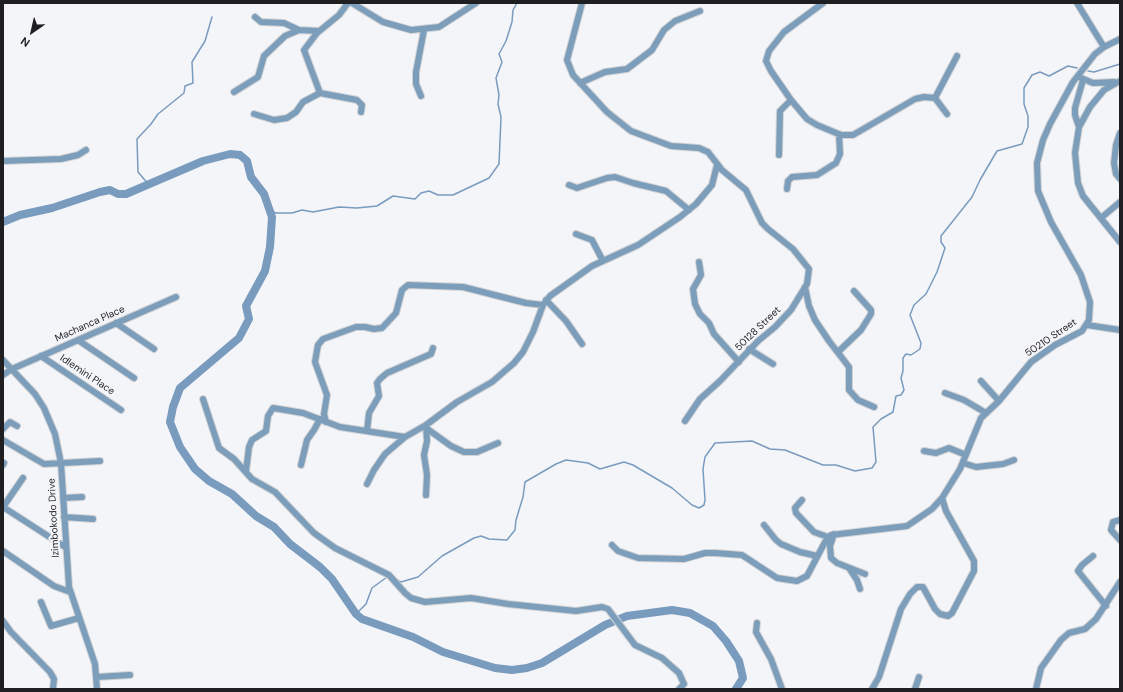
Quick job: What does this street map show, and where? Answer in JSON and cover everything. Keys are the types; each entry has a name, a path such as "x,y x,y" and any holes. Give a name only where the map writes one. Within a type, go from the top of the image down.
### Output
{"street":[{"path":"320,93 304,50 319,31 336,18 348,3"},
{"path":"352,3 383,22 398,27 424,30 448,23 476,3"},
{"name":"50128 Street","path":"582,3 567,60 570,71 580,83 607,112 631,131 671,146 704,149 712,156 717,165 746,190 762,223 793,250 806,264 809,272 805,288 782,321 749,349 738,362 700,398 685,421"},
{"path":"822,3 784,32 775,42 767,56 768,67 791,100 811,122 839,134 853,135 915,99 924,97 935,98 947,114"},
{"path":"1077,3 1104,47"},
{"path":"580,83 605,72 628,69 652,50 664,30 675,21 700,11"},
{"path":"255,17 263,23 284,23 299,30 319,31"},
{"path":"234,92 258,77 262,59 275,43 285,36 299,30"},
{"path":"421,96 416,84 416,72 424,30"},
{"name":"50210 Street","path":"831,535 908,526 924,517 942,498 963,463 978,422 999,401 1032,362 1055,345 1082,331 1087,325 1090,307 1086,290 1073,258 1058,234 1038,191 1036,174 1039,155 1046,134 1095,54 1120,38"},
{"path":"935,98 957,56"},
{"path":"1079,127 1075,115 1075,108 1081,78 1093,84 1119,81"},
{"path":"1119,81 1104,90 1094,100 1079,127 1075,154 1078,183 1083,196 1120,242"},
{"path":"254,114 274,120 287,118 296,112 301,103 320,93 356,100 362,105 362,112"},
{"path":"779,155 779,113 791,100"},
{"path":"1120,133 1114,159 1115,170 1120,179"},
{"path":"787,189 788,181 792,177 816,175 836,163 840,154 839,134"},
{"path":"3,161 61,159 78,155 86,150"},
{"path":"367,484 374,470 385,454 405,436 426,427 457,402 492,382 514,363 527,346 545,302 584,271 629,250 650,238 689,210 712,185 717,165"},
{"path":"569,185 577,188 607,178 615,177 632,183 666,191 689,210"},
{"path":"1101,218 1120,202"},
{"path":"576,234 592,240 603,261"},
{"path":"699,262 701,275 693,289 695,304 700,314 709,323 714,334 738,362"},
{"path":"326,422 324,414 327,396 315,359 318,345 323,340 356,327 374,329 384,327 398,310 401,292 408,285 463,287 526,303 545,302 566,321 582,344"},
{"path":"805,288 809,306 815,320 849,367 849,386 852,395 858,400 874,408"},
{"path":"838,352 861,330 871,314 867,306 854,291"},
{"name":"Machanca Place","path":"3,375 12,369 176,297"},
{"path":"116,323 154,349"},
{"path":"1087,325 1120,330"},
{"path":"78,340 134,378"},
{"path":"367,431 369,413 379,396 377,383 380,379 387,373 432,354 433,348"},
{"path":"749,349 773,364"},
{"name":"Idlemini Place","path":"41,356 121,410"},
{"name":"Izimbokodo Drive","path":"3,360 29,387 44,408 55,434 61,463 65,547 70,592 95,664 97,689"},
{"path":"981,381 999,401"},
{"path":"944,393 964,400 986,413"},
{"path":"203,399 216,443 223,452 232,457 252,479 275,492 323,540 389,575 405,593 418,601 436,602 471,598 508,604 576,611 602,607 608,609 635,645 662,658 679,673 684,684 679,689"},
{"path":"246,472 247,455 252,440 266,431 268,416 273,408 303,413 340,427 405,436"},
{"path":"301,465 307,440 320,419"},
{"path":"3,429 10,422 17,426"},
{"path":"426,427 451,446 464,452 477,452 498,443"},
{"path":"426,427 427,441 424,455 427,476 426,494"},
{"path":"3,440 40,464 100,461"},
{"path":"924,451 936,454 949,448 966,455"},
{"path":"232,457 247,455"},
{"path":"963,463 976,467 1003,464 1014,460"},
{"path":"23,478 3,507 65,547"},
{"path":"63,498 82,497"},
{"path":"872,689 879,677 901,609 910,594 917,587 923,587 935,609 940,614 948,616 952,613 974,571 974,561 946,511 942,498"},
{"path":"802,500 795,508 796,514 814,532 831,535"},
{"path":"64,517 92,519"},
{"path":"1120,520 1113,522 1111,530 1120,540"},
{"path":"764,525 781,544 796,551 817,556"},
{"path":"612,544 618,551 626,555 644,558 684,559 705,553 731,553 742,555 778,578 797,581 807,576 817,556 831,535"},
{"path":"831,535 831,558 837,563 865,574"},
{"path":"3,551 54,586 70,592"},
{"path":"1093,556 1082,565 1078,571 1106,606"},
{"path":"849,568 857,580 860,589"},
{"path":"1036,689 1041,668 1061,640 1069,633 1090,626 1106,606 1120,582"},
{"path":"41,602 51,626 79,618"},
{"path":"3,621 11,632 50,672 54,680 53,689"},
{"path":"757,622 756,632 771,659 782,689"},
{"path":"97,677 130,675"},
{"path":"915,689 919,677"}],"waterway":[{"path":"269,210 276,213 292,213 302,210 313,212 339,207 357,208 377,206 393,196 415,199 421,193 429,191 438,195 453,195 489,178 499,164 501,117 498,104 499,95 496,78 502,62 499,54 506,41 512,22 513,10 517,3"},
{"path":"149,185 138,172 137,139 158,114 184,93 185,86 193,83 192,62 205,41 212,17"},
{"path":"1088,71 1094,72 1120,64"},
{"path":"396,579 401,582 418,577 442,556 474,538 481,536 489,539 507,540 515,530 525,482 556,464 566,460 588,463 600,469 624,462 633,465 672,488 692,505 699,508 704,505 705,500 703,469 705,457 715,443 752,441 770,449 785,450 823,465 836,465 855,471 872,468 876,462 873,427 881,419 893,412 896,396 901,395 904,390 901,378 903,371 903,358 906,354 911,355 920,349 921,343 910,315 914,305 926,294 937,272 945,248 941,242 941,236 972,197 997,151 1022,144 1028,127 1028,116 1024,104 1024,88 1032,75 1040,72 1049,76 1068,66 1077,68"},
{"path":"3,222 20,215 52,208 100,192 110,190 118,194 126,194 203,161 230,154 240,155 247,161 251,177 264,194 272,217 270,247 265,271 246,306 249,319 239,338 180,388 173,407 170,422 180,447 195,469 209,481 232,494 256,516 274,527 290,544 320,567 332,579 356,614 362,619 413,637 443,652 495,668 512,670 527,668 542,663 605,625 627,616 672,610 690,613 713,626 726,641 739,661 743,678 736,689"},
{"path":"356,614 366,604 372,588 387,577"}]}
